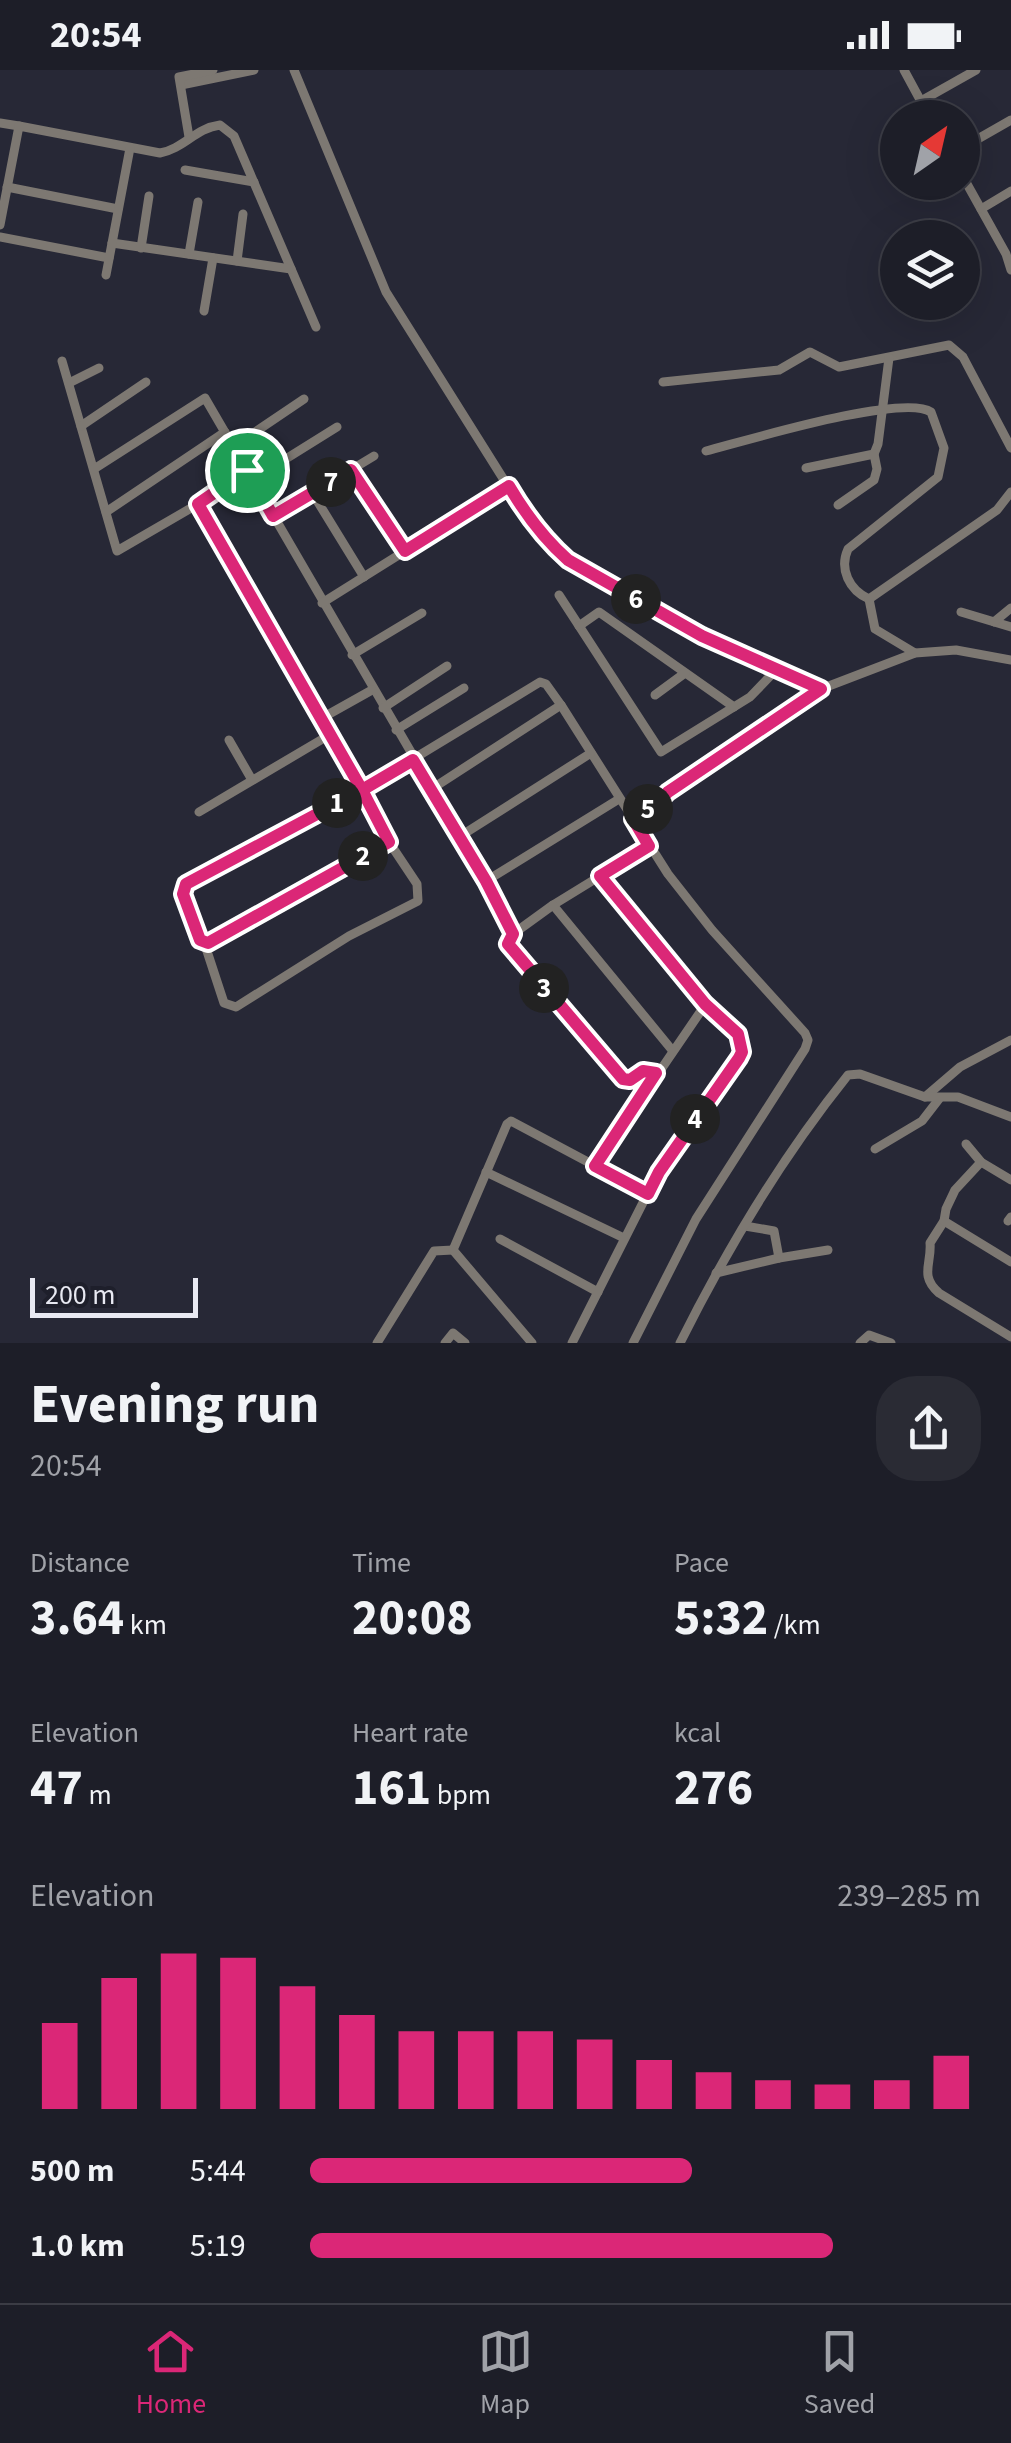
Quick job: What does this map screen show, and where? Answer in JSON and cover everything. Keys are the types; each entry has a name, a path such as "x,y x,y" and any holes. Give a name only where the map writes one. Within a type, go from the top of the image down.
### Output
{"street":[{"path":"180,81 213,70"},
{"path":"180,81 254,70"},
{"path":"294,70 386,292 538,530 568,560 702,636 821,689"},
{"path":"904,70 920,100"},
{"path":"923,100 976,70"},
{"path":"180,81 189,137"},
{"path":"980,138 1011,120"},
{"path":"0,123 167,152 211,126 225,128 234,136 316,327"},
{"path":"0,225 18,126"},
{"path":"106,275 130,148"},
{"path":"185,170 254,182"},
{"path":"7,188 118,210"},
{"path":"981,209 1011,191"},
{"path":"141,248 150,196"},
{"path":"976,200 1009,257 1011,270"},
{"path":"189,254 198,202"},
{"path":"236,261 244,214"},
{"path":"0,237 110,258"},
{"path":"112,244 291,269"},
{"path":"204,310 213,258"},
{"path":"663,382 779,370 810,352 839,367 940,346 956,348 1011,448"},
{"path":"838,505 874,480 874,454 889,358"},
{"path":"62,360 117,551 337,427"},
{"path":"69,383 99,368"},
{"path":"81,426 146,382"},
{"path":"94,469 206,398 513,934"},
{"path":"234,447 304,398"},
{"path":"706,451 881,410 926,408 931,412 944,448 942,469 932,484 848,549 844,571 858,594 869,599"},
{"path":"106,512 225,432"},
{"path":"806,468 874,454"},
{"path":"273,516 374,456"},
{"path":"351,470 405,551"},
{"path":"322,603 509,486"},
{"path":"869,599 996,510 1011,492"},
{"path":"313,494 364,576"},
{"path":"198,504 322,718 362,790 389,842 416,884 418,901 349,936 236,1007 224,1004 183,894 186,884 362,790 534,684 546,684 649,846 712,930 805,1033 808,1040 696,1220 634,1343"},
{"path":"559,595 661,752 750,696 776,670"},
{"path":"869,599 875,629 915,652"},
{"path":"994,622 1011,608"},
{"path":"580,626 599,612 734,707"},
{"path":"960,612 1011,627"},
{"path":"352,655 422,613"},
{"path":"631,815 821,689 915,652 956,650 1011,660"},
{"path":"383,708 447,666"},
{"path":"655,694 685,672"},
{"path":"396,730 464,688"},
{"path":"322,718 372,690"},
{"path":"430,790 562,705"},
{"path":"199,812 331,734"},
{"path":"230,740 252,780"},
{"path":"459,837 591,752"},
{"path":"486,881 619,799"},
{"path":"204,942 389,842"},
{"path":"649,846 553,904 513,934 508,944 623,1079 630,1080 643,1071 656,1073"},
{"path":"572,1343 659,1172 742,1052 738,1034 705,1004 600,876"},
{"path":"553,904 672,1050"},
{"path":"595,1166 705,1004"},
{"path":"925,1098 960,1067 1011,1040"},
{"path":"680,1343 716,1274 776,1176 848,1075 860,1074 925,1098 958,1097 1011,1117"},
{"path":"875,1150 922,1121 939,1100"},
{"path":"453,1250 507,1124 512,1122 648,1194"},
{"path":"966,1144 981,1162 1011,1180"},
{"path":"981,1162 954,1190 944,1222 930,1243 928,1281 949,1300 1011,1337"},
{"path":"486,1172 624,1238"},
{"path":"944,1222 1011,1262"},
{"path":"745,1226 774,1231 778,1258"},
{"path":"500,1239 598,1292"},
{"path":"377,1343 434,1251 453,1250"},
{"path":"453,1250 532,1343"},
{"path":"716,1274 828,1250"},
{"path":"444,1343 453,1333 465,1343"},
{"path":"860,1343 869,1335 891,1343"}],"route":[{"path":"247,470 198,504 362,790 186,884 183,894 200,940 208,943 389,842 362,790 413,760 486,881 513,934 508,944 527,969 623,1079 630,1080 646,1070 656,1073 595,1166 648,1194 659,1172 739,1058 741,1042 600,876 649,846 633,819 821,689 702,636 568,560 526,516 509,486 405,551 351,470 273,516 247,470"}]}
